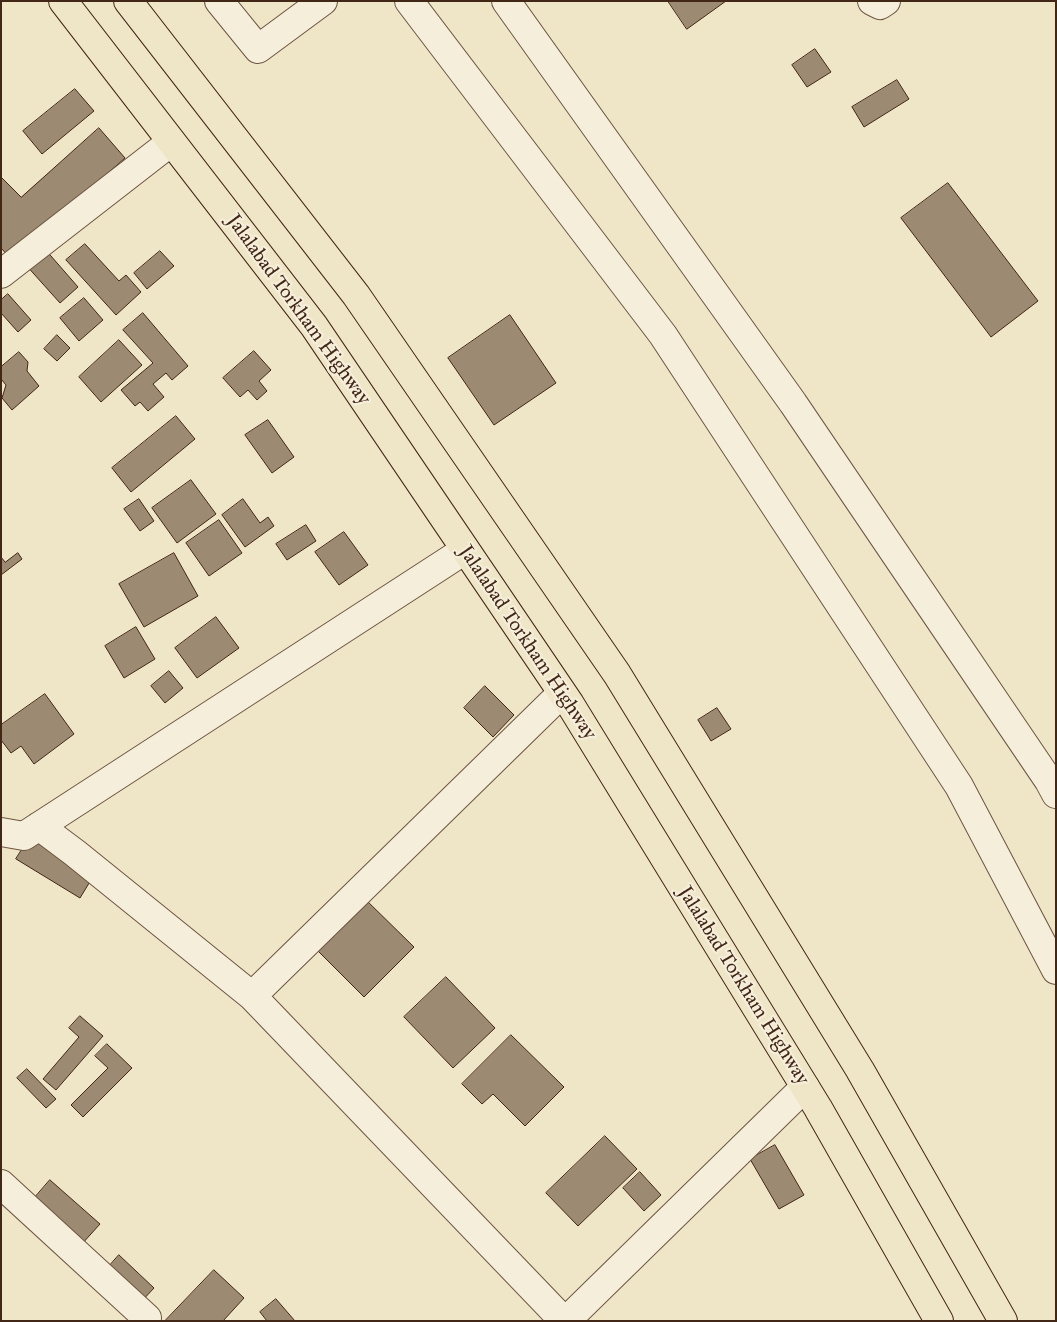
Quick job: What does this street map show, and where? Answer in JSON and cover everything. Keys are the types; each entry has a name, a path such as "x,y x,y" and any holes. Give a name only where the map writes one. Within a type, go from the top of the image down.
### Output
{"highway":[{"name":"Jalalabad Torkham Highway","path":"63,1 314,326 562,692 805,1087 939,1321"},
{"path":"128,1 356,296 617,674 860,1070 1003,1321"}],"street":[{"path":"219,1 258,50 323,1"},
{"path":"409,1 663,335 959,786 1056,970"},
{"path":"506,1 793,403 1044,772 1056,794"},
{"path":"872,1 880,5 886,1"},
{"path":"1,274 171,142"},
{"path":"1,832 24,836 466,550"},
{"path":"252,996 562,692"},
{"path":"39,826 75,852 252,996 565,1321 805,1087"},
{"path":"1,1184 147,1318"}],"building":[{"path":"668,1 726,1 687,29"},
{"path":"815,49 831,72 807,87 792,65"},
{"path":"897,80 909,99 864,127 852,107"},
{"path":"75,89 94,111 42,154 23,131"},
{"path":"99,128 125,158 11,259 1,248 1,177 21,197"},
{"path":"948,183 1038,301 991,337 901,218"},
{"path":"85,244 119,281 126,275 141,292 116,315 66,260"},
{"path":"44,248 78,287 60,303 25,264"},
{"path":"160,251 174,266 147,289 134,273"},
{"path":"8,294 31,320 18,332 1,313 1,300"},
{"path":"84,298 103,320 79,341 60,318"},
{"path":"143,313 188,366 172,380 166,373 153,384 164,397 148,411 140,402 135,406 121,390 153,363 123,330"},
{"path":"510,315 556,383 494,425 448,358"},
{"path":"57,335 70,348 57,361 44,349"},
{"path":"119,340 142,365 101,402 79,377"},
{"path":"254,351 271,370 259,381 267,391 257,400 248,390 240,397 223,378"},
{"path":"19,352 28,362 27,371 39,386 12,410 2,398 6,385 1,379 1,367"},
{"path":"176,416 195,439 131,492 112,468"},
{"path":"268,420 294,457 272,473 245,435"},
{"path":"191,480 216,514 177,543 152,508"},
{"path":"139,499 154,521 140,531 124,509"},
{"path":"243,499 260,523 268,517 274,526 245,547 222,515"},
{"path":"219,520 242,553 209,576 186,543"},
{"path":"306,525 316,541 287,560 276,544"},
{"path":"344,532 368,565 339,585 315,552"},
{"path":"18,553 22,559 1,575 1,557 5,562"},
{"path":"174,553 198,596 144,627 119,584"},
{"path":"216,617 239,648 197,678 175,648"},
{"path":"136,627 155,659 124,678 105,646"},
{"path":"169,671 183,688 165,703 151,686"},
{"path":"485,686 514,715 493,737 464,708"},
{"path":"45,694 74,734 34,764 21,746 11,753 1,740 1,725"},
{"path":"717,708 731,729 711,741 698,720"},
{"path":"30,837 94,875 80,898 16,859"},
{"path":"363,897 414,947 364,997 314,947"},
{"path":"446,977 495,1028 453,1068 404,1017"},
{"path":"80,1016 103,1036 56,1090 43,1079 79,1037 69,1028"},
{"path":"511,1035 564,1087 525,1126 493,1094 482,1104 462,1084"},
{"path":"107,1044 132,1068 83,1117 71,1105 108,1068 95,1056"},
{"path":"27,1069 56,1099 46,1108 17,1078"},
{"path":"605,1136 637,1169 578,1226 546,1193"},
{"path":"775,1145 804,1195 779,1209 750,1159"},
{"path":"640,1172 661,1195 644,1211 623,1188"},
{"path":"50,1180 100,1224 81,1245 31,1202"},
{"path":"119,1255 154,1288 139,1304 105,1271"},
{"path":"214,1270 244,1298 223,1321 165,1321"},
{"path":"276,1299 295,1321 267,1321 260,1312"}]}
